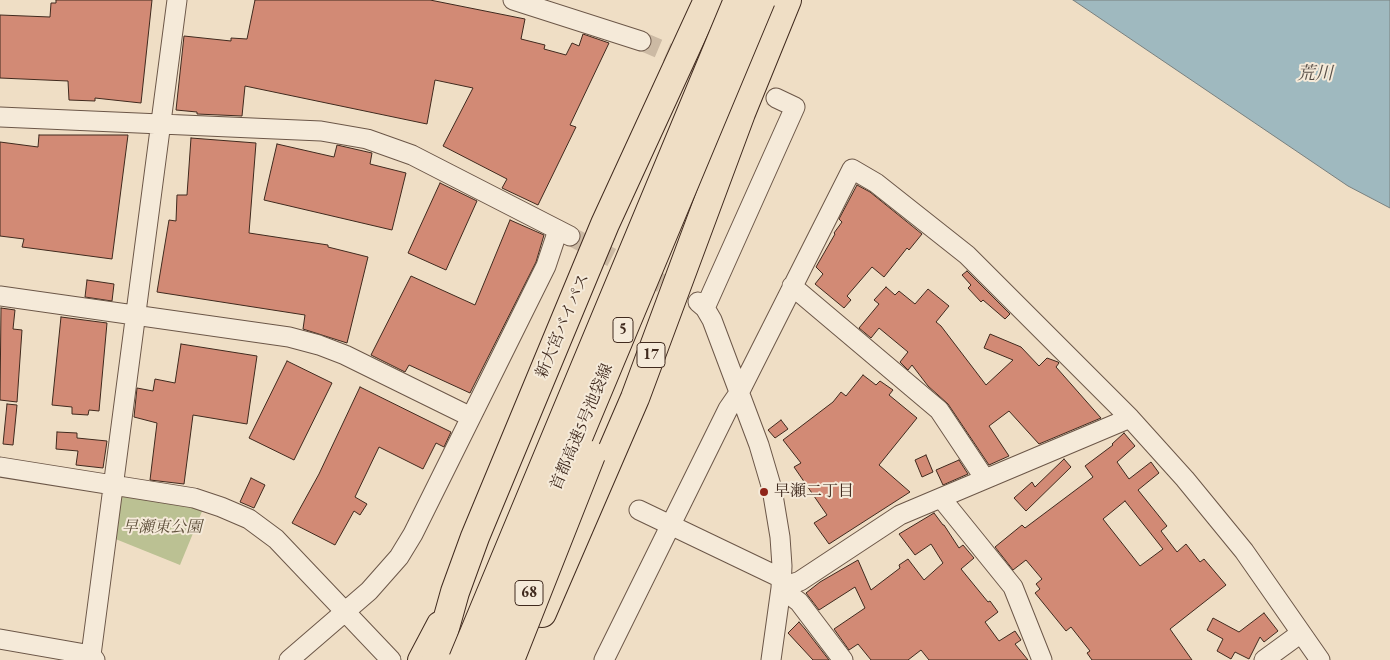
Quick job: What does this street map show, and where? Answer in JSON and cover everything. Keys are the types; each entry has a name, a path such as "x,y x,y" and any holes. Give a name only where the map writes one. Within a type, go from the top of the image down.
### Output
{"highway":[{"name":"新大宮バイパス","path":"436,660 455,592 475,537 605,224 708,0"},
{"name":"首都高速5号池袋線","path":"485,660 714,86 738,0"},
{"name":"首都高速5号池袋線","path":"463,660 714,86 761,0"},
{"name":"17","path":"520,660 635,398 768,44 787,0"},
{"path":"455,660 589,309 714,86"},
{"path":"510,660 642,326 714,86"}],"main road":[{"name":"68","path":"471,660 481,652 533,588 582,522"},
{"path":"420,660 455,592"}],"street":[{"path":"0,639 93,658 135,315 177,0"},
{"path":"512,0 641,41"},
{"path":"771,660 781,583 780,537 772,489 764,460 712,320 702,305 795,107 776,98"},
{"path":"0,117 320,131 367,139 412,155 564,233 470,417 413,534 399,557 369,591 289,660"},
{"path":"604,660 728,409 739,393 852,169 876,183 967,255 1130,418 1186,479 1244,551 1320,660"},
{"path":"792,286 939,410 985,479"},
{"path":"0,296 289,338 319,345 345,355 470,417"},
{"path":"781,583 800,580 900,515 1130,418"},
{"path":"0,467 194,498 249,519 276,539 391,660"},
{"path":"941,498 1013,587 1042,660"},
{"path":"639,510 781,583 799,602 843,660"},
{"path":"1264,660 1301,633"}],"green space":[{"name":"早瀬東公園","path":"120,492 203,509 180,565 113,538"}],"water":[{"name":"荒川","path":"1073,0 1390,0 1390,208 1348,186"}],"building":[{"path":"56,0 152,0 141,103 95,98 95,101 69,100 68,81 0,78 0,15 50,17 51,3 56,3"},
{"path":"255,0 430,0 525,19 521,39 545,45 544,49 566,55 572,43 579,46 583,34 609,43 570,125 576,127 538,205 502,188 507,179 443,146 473,88 435,80 427,124 245,86 242,116 197,114 197,112 176,110 184,36 231,41 231,38 247,39"},
{"path":"39,135 128,135 112,259 22,247 24,239 0,236 0,142 38,147"},
{"path":"191,138 256,143 249,233 328,245 328,247 368,257 347,343 303,329 305,315 157,292 169,220 176,221 177,195 187,195"},
{"path":"277,144 334,157 337,145 372,153 370,164 406,173 392,230 264,200"},
{"path":"440,183 477,201 446,270 408,253"},
{"path":"857,185 870,192 922,234 909,250 907,248 884,277 872,267 847,296 851,300 844,308 815,284 823,274 816,267 842,222 839,219"},
{"path":"510,220 544,235 536,262 470,393 409,365 405,372 371,355 411,276 475,305"},
{"path":"967,271 1010,314 1005,319 983,300 981,302 968,288 971,285 962,275"},
{"path":"87,280 114,284 112,301 85,297"},
{"path":"886,287 895,295 899,291 915,304 928,289 949,306 936,322 986,385 1013,360 984,348 990,334 1021,347 1039,366 1047,358 1058,362 1056,367 1101,418 1039,444 1009,411 989,426 1009,456 989,465 948,404 928,386 912,365 908,370 900,362 908,352 879,328 871,338 859,328 879,304 874,300"},
{"path":"1,308 15,310 13,329 22,330 17,402 0,400"},
{"path":"61,317 107,323 99,411 89,410 88,415 72,414 72,407 52,405"},
{"path":"181,344 257,356 247,424 193,415 184,484 150,480 157,423 134,417 137,388 153,391 155,379 175,383"},
{"path":"287,361 332,383 294,460 249,438"},
{"path":"863,375 876,385 880,381 893,390 889,395 917,418 879,465 910,492 829,544 814,523 827,515 794,467 801,463 783,440 833,402 841,392 846,396"},
{"path":"360,387 451,432 444,447 436,443 423,469 379,447 355,497 367,504 360,515 354,511 335,545 292,523 319,474"},
{"path":"7,404 17,405 13,445 3,444"},
{"path":"781,420 788,429 775,438 768,430"},
{"path":"57,432 77,433 77,438 107,441 103,468 76,465 78,451 56,449"},
{"path":"1124,433 1135,446 1117,462 1129,479 1151,462 1159,473 1138,490 1167,526 1161,531 1177,552 1186,544 1200,562 1204,559 1226,585 1170,629 1192,660 1092,660 1087,653 1090,651 1071,627 1066,631 1035,593 1040,589 1036,584 1042,579 1026,560 1013,570 995,547 1022,525 1025,528 1093,477 1085,466","holes":["1125,501 1163,549 1140,566 1103,519"]},
{"path":"926,455 933,472 922,477 915,460"},
{"path":"1064,459 1071,467 1026,511 1014,498 1032,482 1035,487"},
{"path":"959,460 968,474 943,485 936,470"},
{"path":"251,478 265,485 254,508 240,502"},
{"path":"934,513 959,548 963,545 974,558 961,569 998,612 985,622 999,641 1015,631 1021,640 1015,644 1028,660 929,660 921,650 908,660 871,660 858,644 849,650 834,629 865,608 855,587 819,610 806,593 820,582 858,560 871,590 900,568 899,565 908,559 924,580 943,563 931,544 915,555 899,534"},
{"path":"1264,613 1278,631 1264,642 1260,637 1249,659 1235,652 1231,659 1217,651 1223,639 1207,630 1213,618 1239,632"},
{"path":"799,622 829,660 813,660 788,633"}],"tunnel":[{"path":"641,41 776,98"},
{"path":"570,236 698,302"}],"place":[{"name":"早瀬二丁目","path":"764,492"}]}
